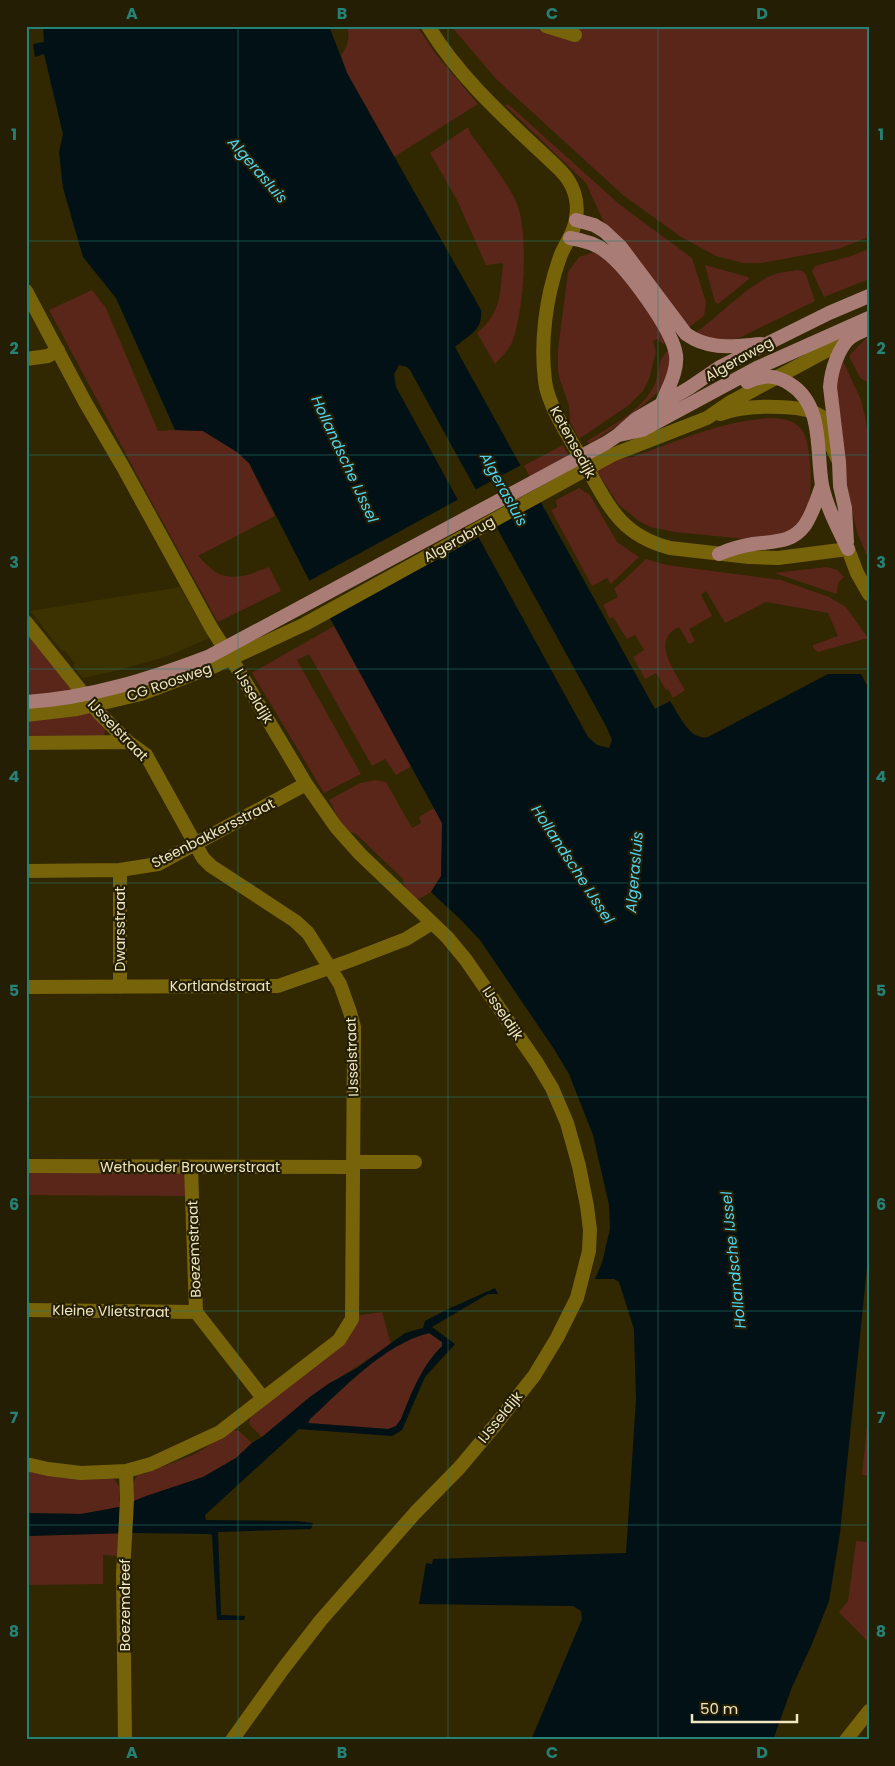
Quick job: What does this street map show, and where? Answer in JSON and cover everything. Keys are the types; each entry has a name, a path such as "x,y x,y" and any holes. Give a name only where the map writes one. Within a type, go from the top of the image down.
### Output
{"main road":[{"path":"576,220 594,225 604,231 620,246 686,334 695,341 707,345 728,346 767,343"},
{"path":"570,238 594,245 616,260 664,325 673,342 676,368 662,403"},
{"name":"Algeraweg","path":"612,444 636,419 689,388 720,367 829,313 869,296"},
{"name":"Algeraweg","path":"612,444 758,368 869,318"},
{"path":"848,549 845,508 840,486 830,388 836,361 850,338 869,328"},
{"path":"719,388 743,383 761,376 776,378 790,383 808,401 813,412 822,485 830,512 848,549"},
{"name":"Algerabrug","path":"298,610 612,444"},
{"path":"719,554 733,548 780,542 794,536 805,525 810,516 822,485"},
{"name":"CG Roosweg","path":"26,702 73,697 140,682 210,656 298,610"}],"street":[{"name":"Ketensedijk","path":"428,26 456,68 568,178 573,188 577,204 576,220 570,238 559,259 549,295 543,355 545,383 549,397 604,499 624,524 635,534 670,548 719,554 778,558 848,549"},
{"path":"546,26 575,35"},
{"name":"IJsseldijk","path":"26,291 84,402 123,467 212,629 306,784 336,827 360,854 447,937 466,960 491,994 552,1088 576,1153 587,1206 590,1230 589,1251 577,1298 557,1338 534,1376 460,1467 414,1513 321,1620 232,1740"},
{"path":"707,418 729,403 850,338"},
{"path":"26,359 48,356 58,350"},
{"path":"612,444 738,409 758,407 786,408 813,412 823,418 827,424 829,442 839,462"},
{"name":"Algerabrug","path":"305,624 612,444"},
{"path":"848,549 857,573 869,594"},
{"name":"IJsselstraat","path":"26,1464 81,1473 126,1471 151,1464 220,1432 339,1340 352,1319 354,1027 340,984 302,927 211,866 203,858 146,755 128,742 98,712 27,624"},
{"name":"CG Roosweg","path":"26,715 76,709 142,694 215,666 305,624"},
{"path":"26,743 128,742"},
{"name":"Steenbakkersstraat","path":"26,871 120,870 158,864 306,784"},
{"name":"Dwarsstraat","path":"120,870 120,987"},
{"name":"Kortlandstraat","path":"26,987 278,986 406,939 432,923"},
{"name":"Wethouder Brouwerstraat","path":"26,1166 190,1167 416,1162"},
{"name":"Boezemstraat","path":"190,1167 196,1312 263,1398"},
{"name":"Kleine Vlietstraat","path":"26,1310 196,1312"},
{"name":"Boezemdreef","path":"125,1740 123,1574 126,1539 126,1471"},
{"path":"846,1740 869,1711"}],"shaded area":[{"path":"347,26 417,26 435,53 478,104 394,157 347,73 341,55 348,42"},
{"path":"451,26 533,26 543,30 545,26 868,26 869,237 838,249 762,263 743,263 716,256 681,237 623,195 496,79"},
{"path":"508,104 619,204 692,258 706,302 704,316 688,328 604,223 586,183 505,105"},
{"path":"468,127 471,135 500,174 513,196 521,217 523,234 524,272 517,326 510,347 495,364 477,333 495,310 500,293 503,263 486,265 457,200 430,153"},
{"path":"869,249 869,279 824,297 812,271 815,266"},
{"path":"594,252 612,261 669,341 663,344 657,339 653,341 656,352 649,379 643,391 629,405 579,439 570,422 569,406 558,372 558,349 568,272 579,257"},
{"path":"705,265 748,277 749,279 718,304 715,302"},
{"path":"797,270 803,271 806,275 815,301 739,338 718,341 694,334 760,282 773,275"},
{"path":"92,290 106,308 158,431 203,431 237,452 249,463 275,516 198,556 219,574 225,576 244,575 269,567 281,591 218,622 49,310"},
{"path":"869,335 869,383 860,378 849,356"},
{"path":"671,347 672,354 664,387 626,420 589,444 587,441 624,418 648,395 654,386 662,358"},
{"path":"843,361 861,400 866,421 869,444 869,560 858,535 846,481 835,384"},
{"path":"771,418 788,420 799,426 805,437 810,459 811,486 808,509 805,516 790,533 745,539 674,532 650,527 619,505 594,467 617,459 632,457 718,427"},
{"path":"563,445 580,477 540,502 521,467"},
{"path":"579,488 590,495 617,542 639,557 611,584 607,578 592,586 551,510 557,507 556,500"},
{"path":"646,559 667,565 781,580 829,597 846,607 868,638 818,652 813,648 813,645 838,636 828,613 766,602 725,623 706,591 701,595 712,616 689,629 695,641 689,644 679,627 666,640 667,657 685,690 673,698 656,673 645,679 633,657 644,650 635,635 627,639 613,617 610,619 603,605 618,597 614,589"},
{"path":"827,567 837,570 844,577 838,583 837,594 774,573"},
{"path":"180,587 209,638 162,658 83,678 73,666 75,663 65,651 62,651 30,611"},
{"path":"334,626 412,766 396,775 385,759 372,766 309,654 297,660 361,774 324,793 252,673"},
{"path":"26,635 29,635 105,729 104,738 26,741"},
{"path":"375,780 386,782 412,828 421,823 419,817 434,808 442,823 441,876 431,892 421,898 416,899 404,886 403,879 356,834 346,828 339,820 329,800 360,783"},
{"path":"26,1170 187,1170 189,1196 26,1195"},
{"path":"382,1312 391,1344 310,1397 262,1437 249,1424 250,1418 318,1360 354,1316"},
{"path":"429,1333 442,1342 443,1346 423,1371 396,1426 388,1429 308,1423 350,1382 380,1357 412,1339"},
{"path":"869,1405 869,1476 862,1475"},
{"path":"233,1430 239,1431 252,1443 236,1458 203,1477 132,1502 133,1483 138,1474 144,1474 195,1454"},
{"path":"26,1470 113,1477 119,1487 120,1507 81,1514 26,1513"},
{"path":"119,1533 119,1556 103,1555 103,1584 29,1585 29,1619 26,1619 26,1536"},
{"path":"856,1541 869,1542 869,1643 839,1612 848,1601"}],"water":[{"path":"43,26 329,26 347,73 481,310 480,323 477,328 455,347 655,709 670,701 690,731 701,737 708,737 828,674 861,674 869,689 869,738 867,738 869,743 869,1243 867,1267 840,1533 829,1601 792,1687 773,1740 531,1740 582,1619 581,1611 573,1606 419,1604 426,1563 432,1564 433,1559 626,1553 636,1400 634,1329 619,1282 614,1279 595,1279 602,1263 610,1229 609,1205 593,1135 569,1074 554,1049 480,940 431,892 441,876 442,823 308,578 249,463 237,452 203,431 175,430 116,298 83,257 63,188 59,152 63,134 44,54 35,57 33,44 44,42","holes":["399,365 407,367 606,726 612,740 609,748 597,745 588,737 396,387 394,374"]},
{"path":"495,1288 498,1294 488,1294 432,1327 455,1344 425,1377 402,1430 392,1436 299,1429 205,1515 206,1520 297,1521 313,1523 311,1529 218,1532 221,1615 245,1616 244,1620 217,1620 212,1535 133,1533 26,1536 26,1513 81,1514 119,1507 203,1477 236,1458 252,1443 328,1384 357,1368 405,1333 423,1328 425,1321","holes":["429,1333 442,1342 442,1346 423,1371 396,1426 388,1429 308,1423 310,1419 365,1369 396,1347"]}],"pier":[{"path":"523,464 543,501 493,528 473,491"},
{"path":"459,499 479,536 327,620 307,582"}],"water label":[{"name":"Algerasluis","path":"258,170"},
{"name":"Hollandsche IJssel","path":"345,459"},
{"name":"Algerasluis","path":"504,489"},
{"name":"Hollandsche IJssel","path":"573,864"},
{"name":"Algerasluis","path":"634,872"},
{"name":"Hollandsche IJssel","path":"733,1260"}]}
